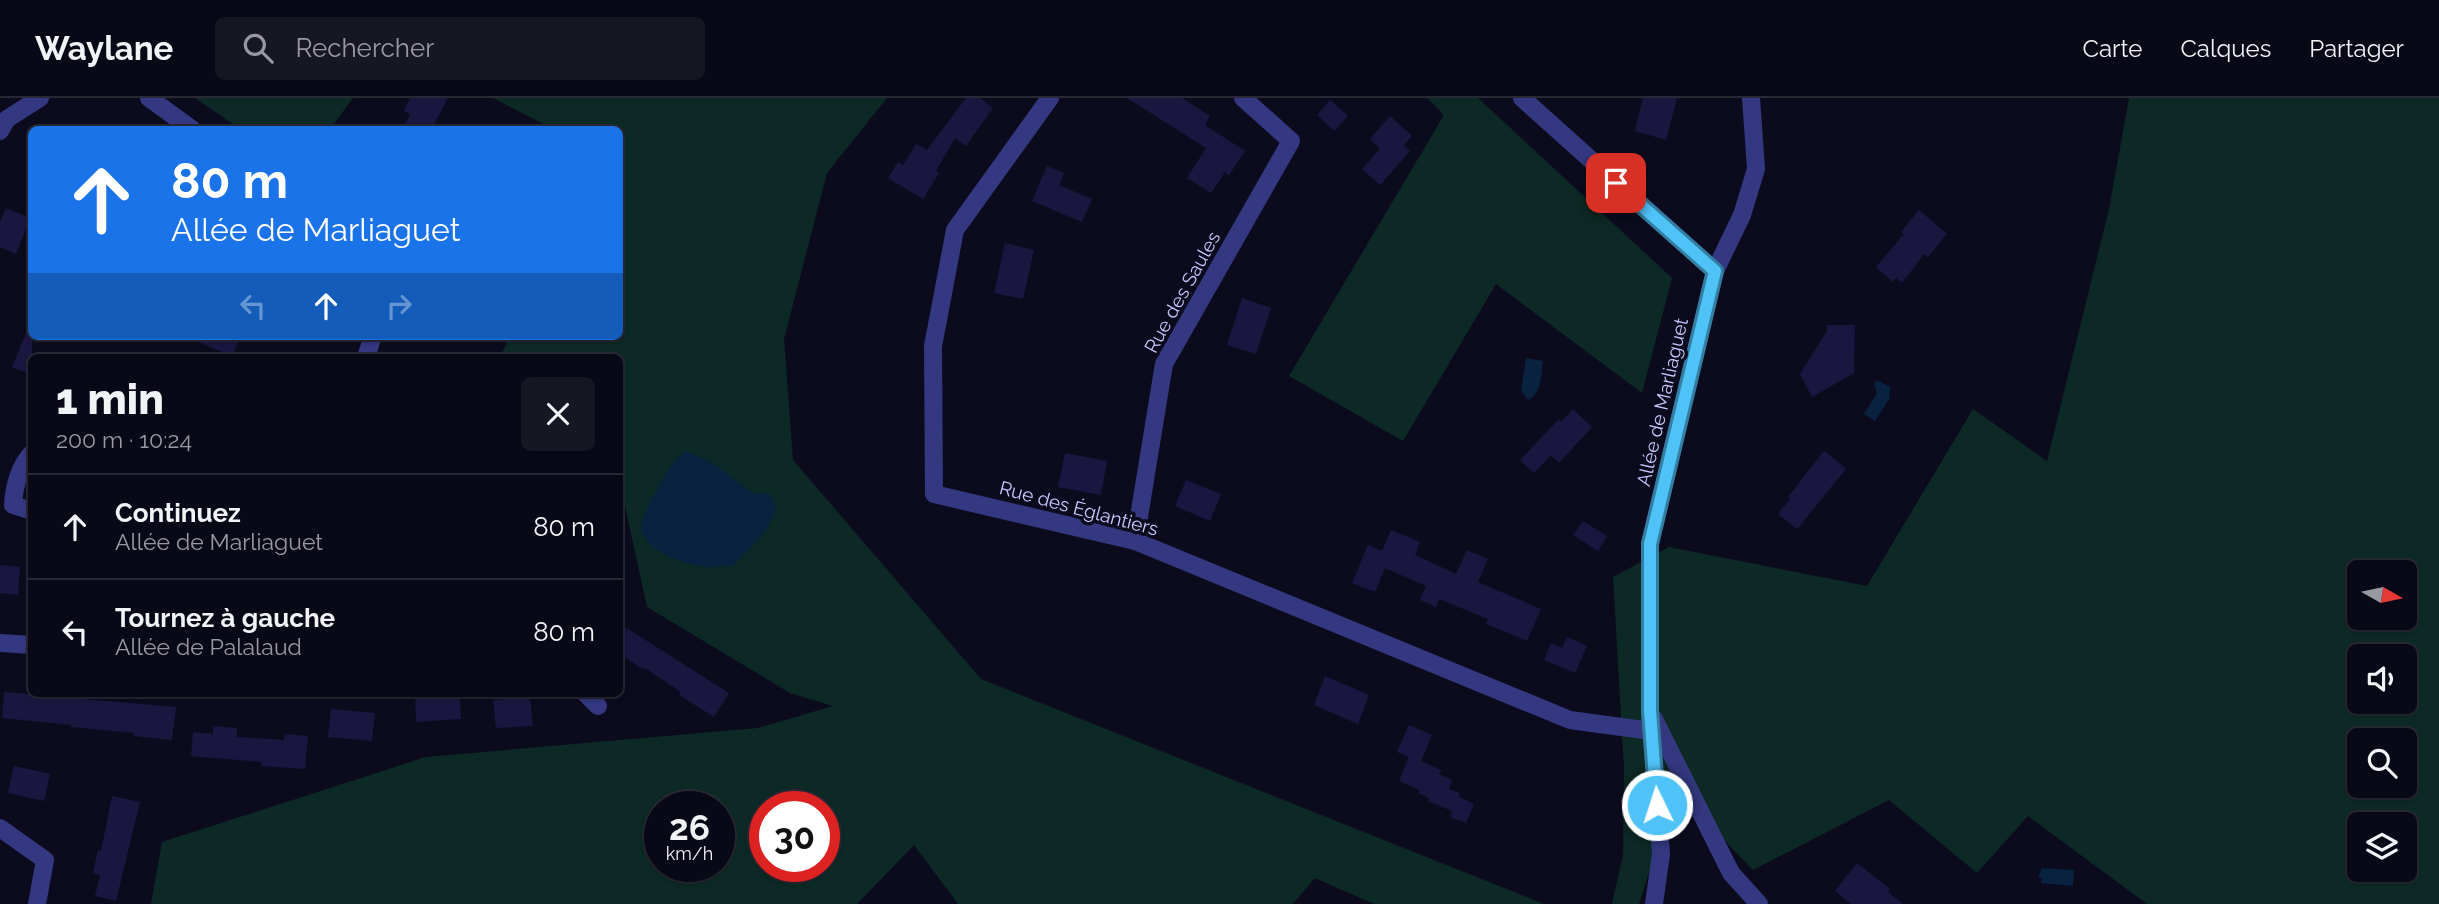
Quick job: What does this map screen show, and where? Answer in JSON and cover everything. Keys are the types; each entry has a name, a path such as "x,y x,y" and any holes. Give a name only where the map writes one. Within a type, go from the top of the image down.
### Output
{"street":[{"path":"0,131 7,119 40,98"},
{"path":"149,98 188,126"},
{"name":"Rue des Églantiers","path":"1050,98 955,230 933,346 934,494 1135,541 1570,720 1651,730"},
{"name":"Rue des Saules","path":"1135,541 1164,364 1291,141 1242,98"},
{"path":"1522,98 1715,271"},
{"name":"Allée de Marliaguet","path":"1654,904 1661,854 1650,711 1650,544 1715,271 1742,215 1756,169 1751,98"},
{"path":"28,456 7,486 13,505 28,510"},
{"path":"0,643 28,645"},
{"path":"1650,711 1731,873 1759,904"},
{"path":"0,828 45,860 37,904"}],"green space":[{"path":"195,98 353,98 332,126 236,126"},
{"path":"493,98 887,98 827,173 784,339 793,460 981,679 1544,904 1374,904 1315,878 1293,904 958,904 914,845 857,904 151,904 162,842 426,757 758,728 833,706 790,693 647,607 623,497 623,354 501,354 508,340 623,340 623,126 547,126"},
{"path":"1427,98 1478,98 1672,278 1642,393 1496,284 1403,441 1289,376 1444,115"},
{"path":"2129,98 2439,98 2439,904 2147,904 2028,816 1977,873 1889,800 1753,870 1675,789 1639,904 1612,904 1623,855 1624,767 1613,577 1669,547 1867,586 1973,409 2047,461 2109,209"}],"water":[{"path":"1526,358 1543,361 1538,389 1528,400 1521,391"},
{"path":"1877,380 1890,387 1889,399 1875,421 1864,414 1877,393 1874,384"},
{"path":"686,451 711,462 754,494 770,494 774,513 770,523 733,566 706,567 679,560 651,545 642,531 644,517 654,495 672,466"},
{"path":"2042,868 2074,870 2073,886 2041,883 2042,878 2038,877"}],"building":[{"path":"410,98 448,98 433,126 408,126 405,124 410,114 404,111"},
{"path":"966,98 980,98 993,108 966,146 955,138 923,199 888,178 898,162 903,165 916,144 927,150"},
{"path":"1127,98 1182,98 1210,116 1205,125 1245,151 1229,175 1225,172 1211,193 1187,178 1206,148"},
{"path":"1643,98 1677,98 1666,140 1635,131"},
{"path":"1330,100 1348,116 1334,131 1317,115"},
{"path":"1390,116 1412,136 1404,145 1410,151 1380,185 1362,169 1380,149 1370,139"},
{"path":"1047,166 1064,173 1059,185 1092,199 1082,222 1032,201"},
{"path":"6,208 28,217 16,254 0,247 0,222"},
{"path":"1919,210 1947,234 1928,257 1924,254 1902,283 1896,278 1893,282 1876,267 1904,234 1901,232"},
{"path":"1005,243 1034,250 1023,299 994,293"},
{"path":"1242,298 1271,308 1256,354 1227,345"},
{"path":"1827,325 1855,325 1854,373 1812,397 1800,374 1827,331"},
{"path":"28,328 28,340 32,340 32,354 28,354 28,373 12,367"},
{"path":"194,340 239,340 233,354"},
{"path":"1573,409 1592,427 1559,463 1551,455 1534,473 1520,460 1559,419 1561,422"},
{"path":"1823,452 1846,469 1797,529 1778,514"},
{"path":"1065,453 1107,461 1101,495 1058,487"},
{"path":"1186,480 1221,494 1210,521 1175,506"},
{"path":"1583,521 1607,536 1598,551 1573,535"},
{"path":"1391,530 1420,542 1415,555 1456,574 1467,550 1488,559 1478,582 1541,609 1527,641 1486,624 1488,619 1439,599 1436,607 1420,600 1426,586 1385,568 1375,592 1352,583 1368,545 1382,551"},
{"path":"0,565 20,567 18,595 0,593"},
{"path":"623,626 729,693 714,717 679,695 681,692 645,668 644,670 623,656"},
{"path":"1567,637 1587,646 1575,673 1544,660 1551,643 1562,648"},
{"path":"1325,676 1369,695 1358,724 1314,705"},
{"path":"4,692 28,694 28,697 61,697 176,707 172,740 2,718"},
{"path":"415,697 460,697 461,719 416,722"},
{"path":"530,697 533,726 496,728 493,700"},
{"path":"331,709 375,713 372,741 328,737"},
{"path":"1409,725 1432,735 1421,761 1441,770 1439,774 1452,780 1449,789 1460,793 1457,802 1459,797 1474,804 1466,823 1450,817 1452,811 1428,801 1429,798 1418,793 1420,790 1399,781 1409,757 1397,752"},
{"path":"213,726 237,728 237,737 284,740 285,734 308,736 305,769 191,756 193,732 213,734"},
{"path":"14,766 50,774 44,801 8,793"},
{"path":"112,796 140,802 116,901 95,896 100,875 93,873 98,850 101,851"},
{"path":"1857,863 1890,889 1888,892 1903,904 1851,904 1835,891"}],"route":[{"path":"1616,183 1715,271 1650,544 1650,711 1657,805"}]}
